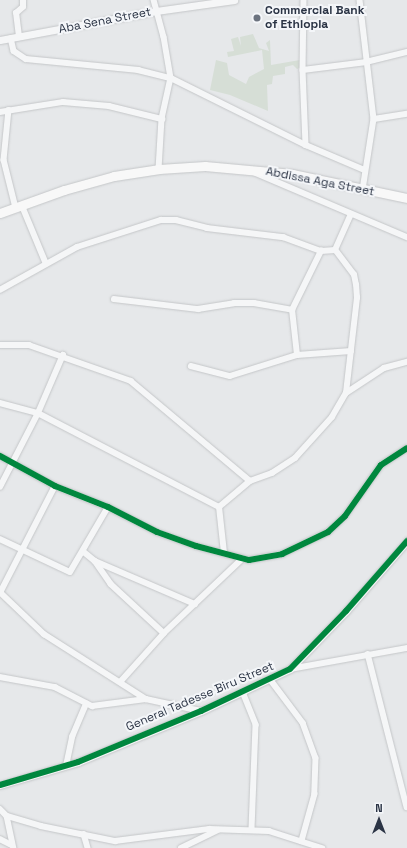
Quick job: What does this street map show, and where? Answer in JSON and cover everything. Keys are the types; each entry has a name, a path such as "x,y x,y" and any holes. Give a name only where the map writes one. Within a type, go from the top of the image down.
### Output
{"highway":[{"name":"Abdissa Aga Street","path":"0,213 114,176 160,169 244,168 293,174 363,190 407,198"}],"street":[{"path":"19,37 16,13 23,6 23,0"},
{"path":"154,0 164,37 170,78 162,119 160,169"},
{"name":"Aba Sena Street","path":"0,40 156,11 234,0"},
{"path":"304,0 303,70 306,145"},
{"path":"360,0 366,62 374,119 363,190"},
{"path":"11,38 14,51 26,60 138,70 170,78 306,145 365,170"},
{"path":"303,70 366,62 407,52"},
{"path":"0,112 63,102 109,106 162,119"},
{"path":"9,110 4,160 19,207 46,263"},
{"path":"374,119 407,114"},
{"path":"244,168 407,237"},
{"path":"335,250 351,214"},
{"path":"0,290 15,284 46,263 77,247 161,220 176,220 207,228 283,237 321,251 335,250"},
{"path":"219,507 250,481 272,473 295,458 332,417 346,393 357,298 356,285 354,274 335,250"},
{"path":"297,355 292,310 321,251"},
{"path":"114,299 198,309 234,303 254,303 292,310"},
{"path":"0,345 28,345 63,355 131,381 250,481"},
{"path":"191,366 230,376 297,355 351,352"},
{"path":"0,487 14,464 63,355"},
{"path":"346,393 384,368 407,362"},
{"path":"0,403 38,413 219,507"},
{"path":"0,456 55,486 108,507 174,539 242,559 282,554 328,532 345,516 381,465 407,448"},
{"path":"55,486 23,551 0,593 44,634 121,681 146,699"},
{"path":"0,539 70,572 84,552 108,507"},
{"path":"219,507 224,553"},
{"name":"General Tadesse Biru Street","path":"0,785 66,766 201,711 290,669 346,610 407,541"},
{"path":"84,552 95,561 111,584 164,633"},
{"path":"121,681 164,633 242,559"},
{"path":"95,561 195,604"},
{"path":"290,669 407,648"},
{"path":"368,654 407,807"},
{"path":"0,677 56,687 86,704 98,706 146,699 201,711"},
{"path":"270,679 303,723 316,758 314,794 302,841"},
{"path":"243,692 256,726 252,830"},
{"path":"66,766 72,737 86,704"},
{"path":"0,809 8,816 84,834 124,840 154,834 202,828 218,830 252,830 275,833 322,848"},
{"path":"8,816 13,846"},
{"path":"181,848 218,830"},
{"path":"84,834 88,848"},
{"path":"0,839 13,846"}],"shaded area":[{"path":"253,34 259,48 269,51 266,43 270,40 271,65 300,60 301,67 297,69 293,65 285,67 285,74 273,76 272,84 267,85 268,111 230,95 210,90 216,60 227,63 229,75 246,84 249,77 264,69 262,50 228,57 227,52 234,51 231,39 238,37 241,46 240,37"}],"cycle path":[{"path":"0,456 55,486 108,507 157,532 196,546 249,560 282,554 328,532 345,516 381,465 407,448"},
{"path":"0,785 78,762 201,711 290,669 346,611 407,541"}],"place":[{"name":"Commercial Bank of Ethiopia","path":"257,18"}]}
